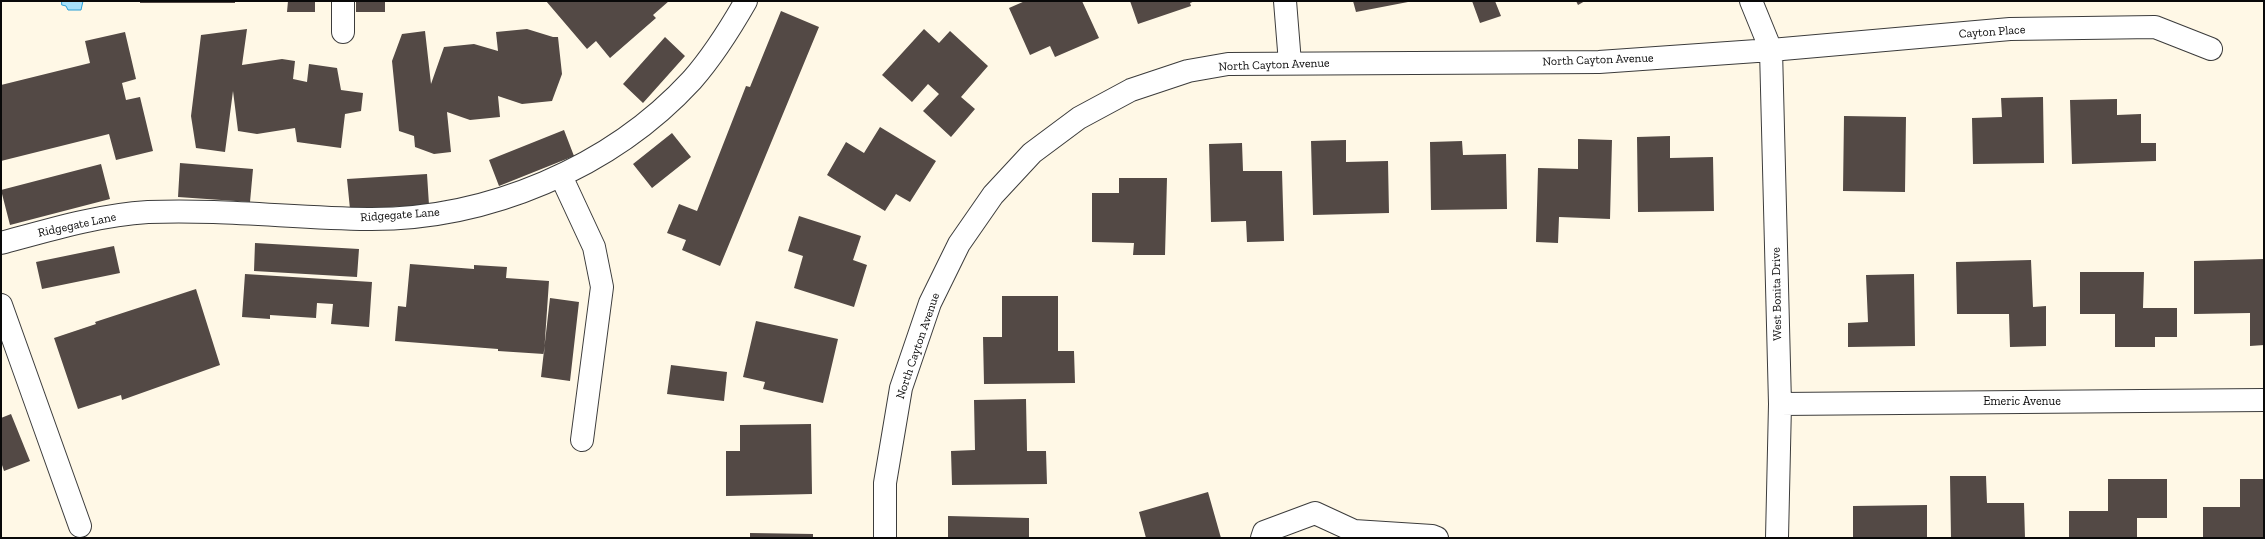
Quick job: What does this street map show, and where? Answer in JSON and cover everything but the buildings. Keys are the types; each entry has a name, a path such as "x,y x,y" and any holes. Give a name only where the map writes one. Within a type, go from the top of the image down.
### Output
{"street":[{"path":"343,1 343,32"},
{"name":"Ridgegate Lane","path":"1,243 78,223 145,212 210,211 369,219 426,216 487,204 561,176 603,153 660,110 692,80 720,44 746,1"},
{"path":"1285,1 1290,63"},
{"name":"West Bonita Drive","path":"1751,1 1770,50 1780,404 1777,538"},
{"name":"Cayton Place","path":"1770,50 2010,29 2155,27 2211,49"},
{"name":"North Cayton Avenue","path":"885,538 885,482 901,388 930,303 959,244 993,195 1032,153 1078,118 1131,90 1188,71 1228,64 1599,62 1770,50"},
{"path":"561,176 594,247 602,287 582,440"},
{"path":"1,305 80,526"},
{"name":"Emeric Avenue","path":"1780,404 2264,400"},
{"path":"1262,538 1264,532 1315,513 1353,535 1432,536 1438,538"}],"water":[{"path":"62,1 83,1 81,10 68,10 66,6 62,5"}]}
